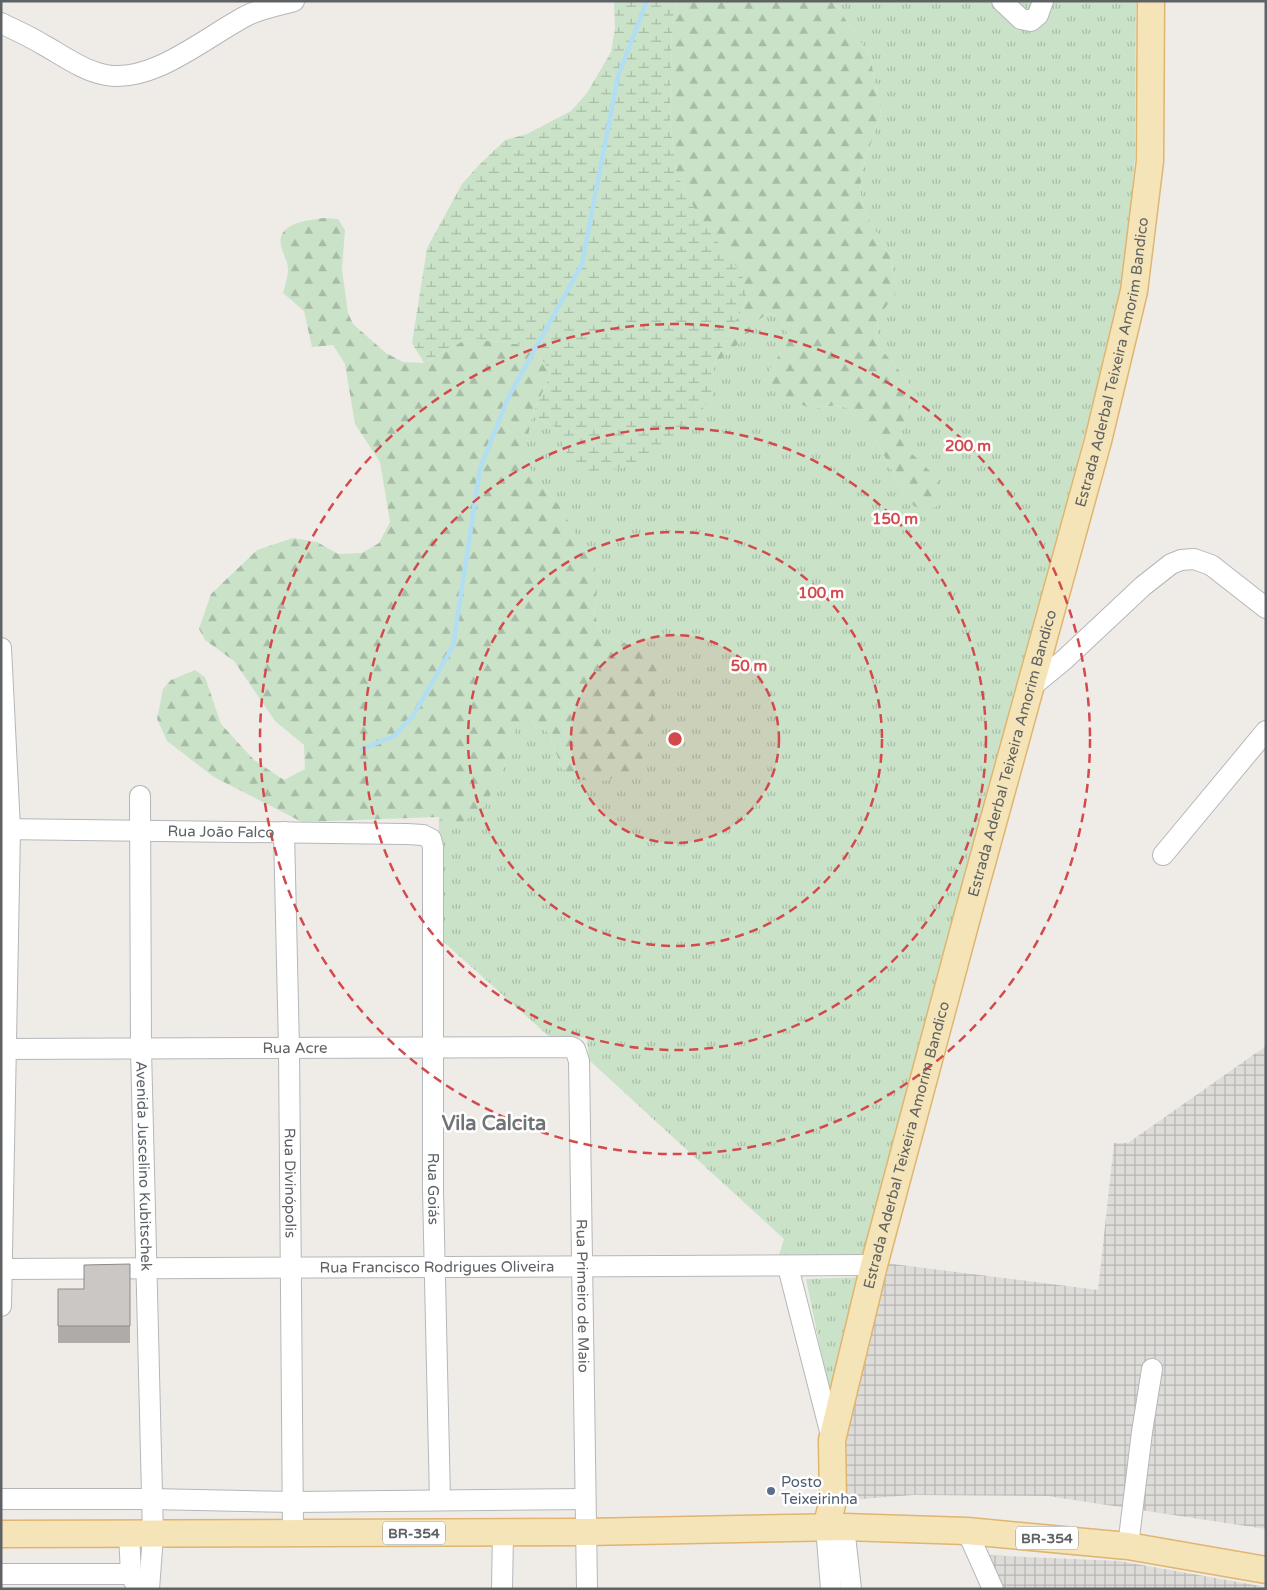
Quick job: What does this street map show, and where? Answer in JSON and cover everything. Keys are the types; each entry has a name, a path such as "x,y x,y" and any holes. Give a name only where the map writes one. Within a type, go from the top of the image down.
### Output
{"main road":[{"name":"Estrada Aderbal Teixeira Amorim Bandico","path":"835,1527 832,1440 874,1266 1098,441 1134,291 1150,161 1151,1"},
{"name":"BR-354","path":"1,1534 503,1533 835,1527 967,1531 1128,1546 1266,1570"}],"street":[{"path":"1,23 85,68 106,75 123,76 137,74 154,68 250,14 294,1"},
{"path":"1002,1 1021,19 1031,21 1038,15 1043,1"},
{"path":"1031,687 1064,660 1143,586 1171,564 1181,560 1194,559 1210,564 1266,608"},
{"path":"1,648 6,829 1,1306"},
{"path":"1163,855 1266,732"},
{"name":"Avenida Juscelino Kubitschek","path":"140,796 141,1049 151,1499 141,1534"},
{"name":"Rua João Falco","path":"6,829 423,835 431,839 433,847"},
{"name":"Rua Divinópolis","path":"284,832 289,1048 293,1534"},
{"name":"Rua Goiás","path":"433,847 432,1048 440,1500"},
{"name":"Rua Acre","path":"3,1049 571,1047 575,1049 579,1061"},
{"name":"Rua Primeiro de Maio","path":"579,1061 587,1589"},
{"name":"Rua Francisco Rodrigues Oliveira","path":"2,1269 874,1266"},
{"path":"788,1267 832,1440"},
{"path":"1128,1546 1152,1369"},
{"path":"1,1499 151,1499 294,1502 586,1499"},
{"path":"831,1589 835,1527"},
{"path":"835,1527 851,1589"},
{"path":"967,1531 993,1589"},
{"path":"502,1589 503,1533"},
{"path":"1,1574 134,1581 141,1534"},
{"path":"141,1534 149,1589"}],"shaded area":[{"path":"1266,1046 1266,1529 1047,1496 913,1495 838,1501 839,1431 885,1263 1098,1290 1114,1143 1128,1143"},
{"path":"983,1555 1119,1561 1266,1587 1266,1589 999,1589"}],"green space":[{"path":"614,1 676,1 672,26 670,120 676,172 699,218 742,274 747,299 713,366 715,391 687,433 646,462 598,474 574,470 555,427 532,416 551,373 538,354 517,344 468,338 424,363 412,343 427,248 462,184 505,140 527,134 571,111 587,93 611,52 615,28"},
{"path":"676,1 833,1 870,56 881,114 862,169 860,192 866,214 891,258 895,282 895,294 878,318 876,343 907,380 912,392 900,436 906,448 933,474 940,484 941,496 936,507 924,511 914,506 906,497 878,444 847,408 836,405 812,409 779,395 772,385 769,371 790,338 779,317 768,313 759,320 744,339 713,366 747,299 699,218 676,172 670,120 672,26"},
{"path":"833,1 1136,1 1135,157 1124,286 866,1258 778,1258 784,1239 589,1060 587,1037 553,1040 437,936 439,817 501,776 518,721 530,721 549,733 562,769 658,656 602,635 594,613 598,583 561,508 522,460 532,416 555,427 575,470 715,391 713,366 744,339 759,320 768,313 779,317 790,338 769,371 812,409 836,405 847,408 878,444 906,497 933,474 906,448 900,436 912,392 907,380 876,343 878,318 894,294 895,282 891,258 866,214 860,192 862,169 881,114 870,56"},
{"path":"325,218 338,219 345,230 342,269 348,313 353,324 386,353 403,362 424,363 468,338 517,344 538,354 551,373 532,416 523,460 561,508 595,571 598,583 594,613 602,635 658,655 652,736 639,768 605,781 582,780 562,769 549,733 530,721 518,722 501,776 483,808 453,829 439,817 302,822 214,777 167,741 157,719 163,689 171,680 195,670 205,677 221,724 254,760 284,780 305,769 304,745 275,721 234,661 205,640 199,629 211,594 257,550 293,538 317,542 338,554 362,553 379,543 390,522 380,462 355,424 345,364 333,345 312,347 304,311 283,293 288,269 281,246 281,238 284,232 289,227 303,221"},
{"path":"863,1277 833,1410 806,1279"}],"building":[{"path":"130,1264 130,1326 58,1326 58,1289 84,1289 84,1265"}],"waterway":[{"path":"362,749 394,736 413,716 453,646 480,469 508,398 582,264 618,76 647,1"}],"place":[{"name":"Posto Teixeirinha","path":"771,1491"}],"district":[{"name":"Vila Calcita","path":"494,1124"}]}
